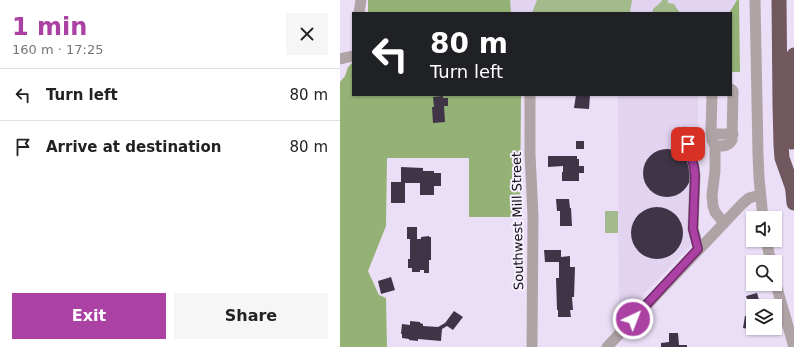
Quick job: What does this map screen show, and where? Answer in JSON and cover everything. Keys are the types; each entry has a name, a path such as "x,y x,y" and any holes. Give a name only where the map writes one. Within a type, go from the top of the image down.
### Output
{"highway":[{"path":"779,0 781,145 782,158 793,196"},
{"path":"793,196 791,124 794,55"}],"street":[{"path":"359,12 361,0"},
{"path":"755,0 757,126 762,211"},
{"path":"340,59 352,56"},
{"path":"715,146 730,144 732,140 732,90"},
{"name":"Southwest Mill Street","path":"530,96 530,154 533,216 532,347"},
{"path":"712,96 711,134 715,146 715,170 712,195 713,206 715,212 724,223"},
{"path":"685,132 695,176 693,229 698,249"},
{"path":"711,134 733,134"},
{"path":"607,347 742,204 749,198 760,195"},
{"path":"778,291 794,347"}],"shaded area":[{"path":"368,0 739,0 732,12 368,12"},
{"path":"618,96 698,96 697,229 690,230 691,245 619,320"}],"green space":[{"path":"368,0 510,0 511,12 368,12"},
{"path":"537,0 632,0 630,12 532,12"},
{"path":"662,0 668,0 668,3 674,4 679,12 652,12 653,9"},
{"path":"737,0 739,0 740,72 732,72 732,12 730,12"},
{"path":"352,63 352,96 521,96 520,217 469,217 469,158 387,158 386,226 368,271 379,295 386,298 387,347 340,347 340,82 345,76 348,67"},
{"path":"605,211 618,211 618,233 605,233"}],"building":[{"path":"443,96 443,98 448,98 448,106 444,106 445,122 433,123 433,97"},
{"path":"576,96 590,96 589,109 574,108"},
{"path":"576,141 584,141 584,149 576,149"},
{"path":"667,149 676,151 684,156 689,164 691,173 689,182 684,190 676,195 667,197 658,195 650,190 645,182 643,173 645,164 650,156 658,151"},
{"path":"548,156 577,156 577,159 579,159 579,166 584,166 584,173 579,173 579,181 562,181 563,166 548,167"},
{"path":"401,167 423,168 423,171 434,171 434,173 441,173 441,186 434,186 434,195 420,195 420,183 405,183 405,203 391,203 391,182 401,182"},
{"path":"556,199 569,199 572,226 560,226 560,211 557,211"},
{"path":"652,207 662,207 671,211 679,219 683,228 683,238 679,247 671,255 662,259 652,259 643,255 635,247 631,238 631,228 635,219 643,211"},
{"path":"407,227 417,227 417,239 421,239 421,237 431,237 431,260 429,260 429,273 424,273 424,270 420,270 420,272 412,272 412,268 408,268 408,259 410,259 410,239 407,239"},
{"path":"544,250 561,250 561,257 570,256 570,267 575,267 574,297 572,297 573,310 570,310 571,317 558,317 556,278 559,278 559,262 545,262"},
{"path":"391,277 395,290 381,294 378,281"},
{"path":"757,293 759,299 747,299 746,296"},
{"path":"454,311 463,317 453,330 447,326 442,329 441,341 418,339 418,341 402,338 402,324 410,325 410,321 420,322 423,326 438,327 445,323"},
{"path":"746,316 746,328 743,328"},
{"path":"669,333 678,333 679,345 687,345 687,347 661,347 661,343 669,342"}],"route":[{"path":"633,319 698,249 693,229 695,176 688,144"}]}
